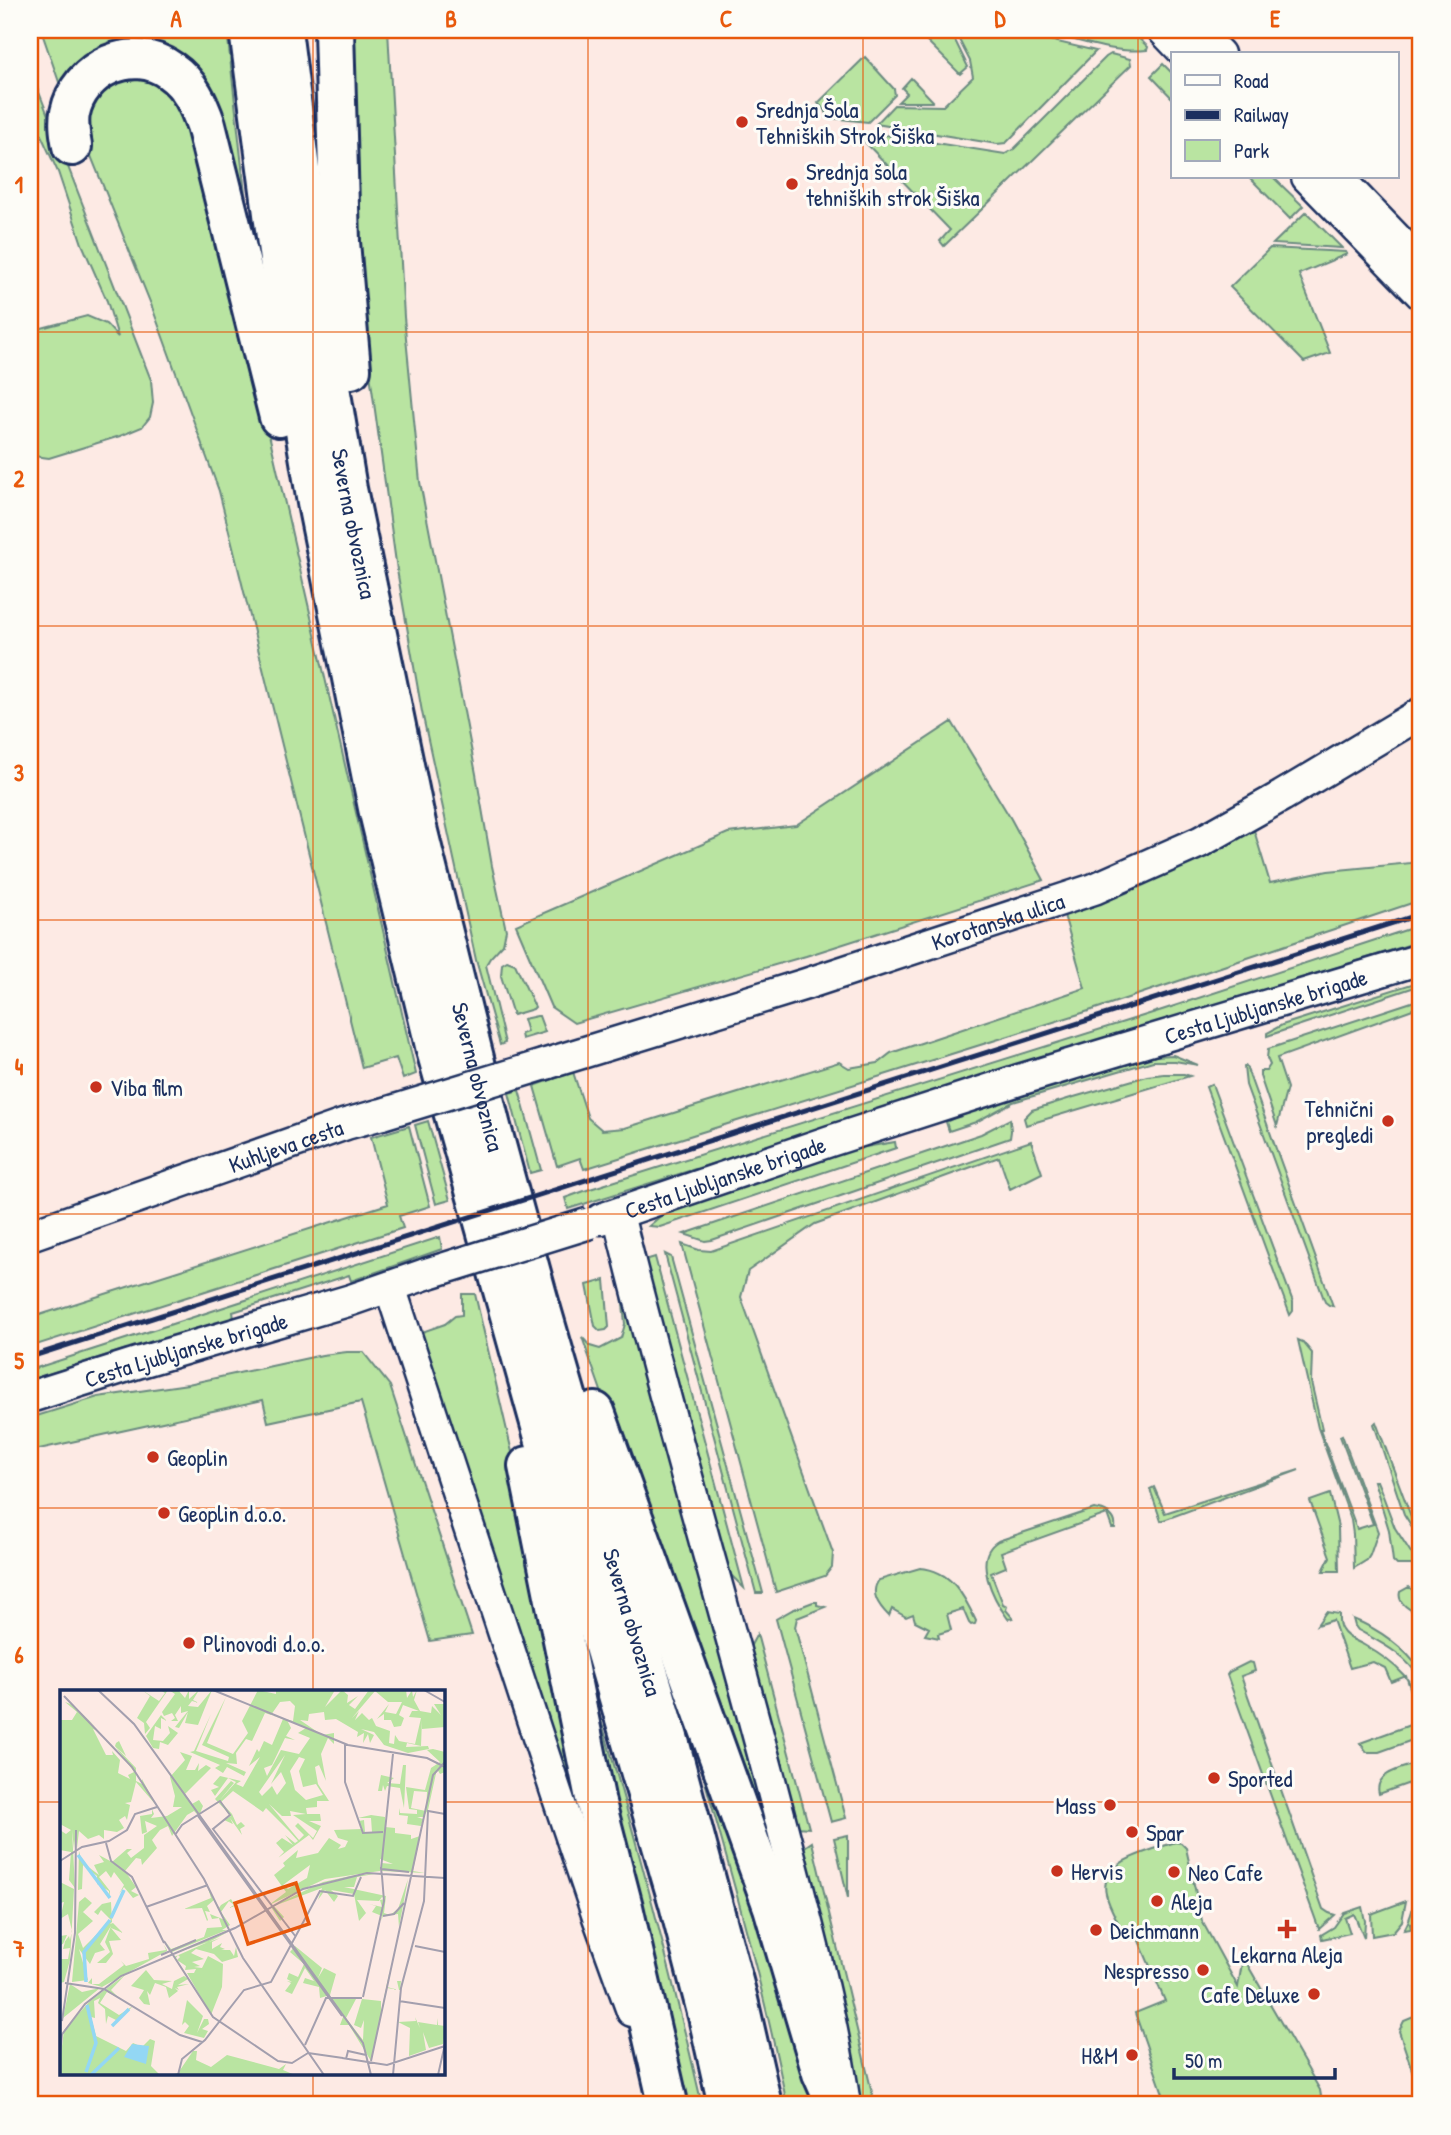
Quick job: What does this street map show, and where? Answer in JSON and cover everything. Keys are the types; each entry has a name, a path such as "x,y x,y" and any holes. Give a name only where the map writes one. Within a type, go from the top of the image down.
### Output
{"highway":[{"name":"Severna obvoznica","path":"249,30 289,336 317,508 356,621"},
{"name":"Severna obvoznica","path":"282,30 322,340 347,489 356,621 378,808 436,1050 669,1741 738,2000 762,2105"},
{"path":"334,30 340,242 349,355 365,473 356,621"},
{"path":"72,146 70,113 77,96 85,81 117,60 140,59 155,62 172,71 186,85 199,105 293,475 356,621"},
{"name":"Severna obvoznica","path":"522,1301 566,1516 679,1904 728,2105"},
{"path":"667,2099 596,1803 530,1473 506,1373 504,1337 522,1301 557,1323 575,1354 773,1907 822,2073 836,2105"}],"street":[{"path":"1163,30 1184,52"},
{"path":"1195,30 1217,52"},
{"path":"1308,178 1421,294"},
{"path":"1338,178 1421,264"},
{"name":"Korotanska ulica","path":"546,1064 806,984 1063,901 1117,880 1188,848 1253,813 1421,713"},
{"name":"Cesta Ljubljanske brigade","path":"30,1397 390,1287 1018,1080 1421,959"},
{"name":"Kuhljeva cesta","path":"30,1235 346,1124 546,1064"},
{"path":"604,1218 744,1681 816,1956 839,2063 845,2105"},
{"path":"390,1287 597,1917 667,2099"}],"green space":[{"path":"41,30 227,30 246,203 243,206 195,71 60,85"},
{"path":"344,30 388,30 404,317 420,482 506,930 503,944 486,965 505,1043 500,1045 476,960 422,712 397,570 370,374 355,293"},
{"path":"916,30 950,30 968,67 960,74"},
{"path":"954,30 1007,30 1096,51 1006,143 997,144 876,124 894,105 943,106 973,77 970,61"},
{"path":"1037,30 1130,30 1148,47 1147,50 1120,50"},
{"path":"1111,54 1130,59 1131,65 944,246 940,241 950,230 864,141 873,133 1005,154 1014,149"},
{"path":"865,57 894,89 895,95 868,122 831,118 818,103"},
{"path":"1163,64 1171,72 1171,97 1151,76"},
{"path":"30,69 151,380 153,403 150,417 142,427 49,458 34,456 30,452 30,331 87,316 106,324 118,337 58,172 30,111"},
{"path":"140,73 171,86 191,121 226,247 416,1074 403,1079 396,1058 362,1068 219,491 152,307 87,146 85,121 100,92 116,75"},
{"path":"911,78 932,102 898,102 907,93 902,88"},
{"path":"1250,178 1274,178 1303,206 1290,219"},
{"path":"1306,212 1342,248 1273,244"},
{"path":"1270,248 1346,252 1347,254 1299,274 1330,353 1304,362 1230,287"},
{"path":"952,722 1011,819 1044,880 806,956 574,1023 551,1007 516,925 728,833 796,825"},
{"path":"1253,827 1270,883 1328,871 1421,862 1421,900 1092,1010 584,1169 580,1158 557,1166 534,1086 573,1072 588,1118 602,1130 625,1128 839,1062 849,1068 878,1063 891,1053 1085,988 1064,915"},
{"path":"1421,925 1421,941 568,1209 565,1198 590,1189 1162,1010"},
{"path":"507,961 515,964 535,1007 533,1009 513,1015 501,976 502,964"},
{"path":"1421,981 1421,985 1267,1036 1267,1033 1282,1025"},
{"path":"1421,999 1421,1006 1277,1058 1287,1088 1277,1126 1260,1076 1260,1071 1266,1071 1270,1065 1267,1058 1268,1049"},
{"path":"539,1016 545,1032 522,1039 521,1034 527,1032 523,1019"},
{"path":"1173,1055 1198,1065 1153,1061 1013,1102 976,1122 949,1131 946,1122 967,1111 1084,1072 1155,1056"},
{"path":"1246,1066 1333,1306 1325,1302 1246,1085"},
{"path":"1147,1076 1190,1076 1026,1125 1024,1118 1032,1110"},
{"path":"1212,1084 1293,1302 1290,1315 1206,1087"},
{"path":"519,1090 541,1170 530,1173 509,1093"},
{"path":"1010,1119 1010,1138 712,1240 705,1241 684,1234 981,1134"},
{"path":"428,1121 450,1200 436,1204 415,1125"},
{"path":"409,1126 430,1206 399,1216 403,1228 30,1347 30,1318 388,1204 371,1137"},
{"path":"1031,1141 1042,1173 1010,1189 999,1157 815,1224 748,1271 741,1297 833,1553 832,1567 825,1576 776,1592 682,1244 711,1251"},
{"path":"895,1142 896,1148 660,1227 649,1226 664,1213 836,1152"},
{"path":"440,1237 442,1249 351,1281 349,1275 233,1312 234,1318 127,1353 126,1349 30,1380 30,1370"},
{"path":"665,1254 671,1257 763,1593 756,1593"},
{"path":"655,1257 744,1588 724,1564 642,1261"},
{"path":"605,1280 609,1327 600,1331 595,1326 587,1285"},
{"path":"621,1283 813,1992 582,1337 590,1346 600,1349 621,1338 625,1324"},
{"path":"462,1294 475,1294 533,1542 623,1952 419,1333 462,1315"},
{"path":"1298,1340 1312,1353 1311,1382 1322,1429 1320,1430 1357,1529 1373,1524 1340,1436 1342,1435 1378,1532 1367,1560 1354,1568 1351,1520 1318,1428"},
{"path":"347,1352 363,1352 390,1386 472,1635 430,1641 361,1402 268,1422 263,1400 30,1451 30,1418 98,1397 188,1384"},
{"path":"1376,1422 1416,1530 1421,1530 1421,1541 1404,1514 1374,1424"},
{"path":"1299,1470 1161,1521 1150,1489 1154,1487 1165,1513"},
{"path":"1374,1481 1377,1481 1395,1528 1421,1568 1397,1565 1393,1561 1389,1530"},
{"path":"1330,1494 1338,1527 1339,1571 1323,1571 1330,1557 1310,1501"},
{"path":"1094,1509 1109,1514 1114,1520 1115,1528 1112,1528 1107,1514 1001,1552 1006,1567 991,1573 1003,1604 1013,1618 1008,1619 988,1579 986,1557 990,1548 998,1541"},
{"path":"920,1568 940,1573 955,1586 971,1611 975,1624 969,1623 963,1609 947,1614 951,1630 938,1634 939,1638 925,1635 929,1628 915,1621 913,1614 906,1617 892,1609 889,1616 875,1594 879,1580"},
{"path":"1409,1587 1416,1593 1421,1613 1409,1609 1401,1600 1400,1592"},
{"path":"813,1602 825,1607 797,1618 795,1627 846,1818 831,1822 776,1619"},
{"path":"1326,1612 1339,1614 1340,1626 1346,1635 1386,1659 1405,1676 1391,1682 1385,1668 1373,1662 1350,1668 1333,1620 1317,1625"},
{"path":"1353,1619 1382,1634 1399,1647 1421,1671 1421,1680 1401,1656 1358,1630"},
{"path":"757,1634 809,1828 796,1827 750,1656 751,1645"},
{"path":"577,1640 644,1871 702,2105 685,2105"},
{"path":"1249,1662 1253,1663 1255,1671 1241,1676 1323,1909 1335,1915 1319,1929 1227,1675"},
{"path":"674,1674 820,2105 787,2105 749,1942"},
{"path":"1407,1680 1416,1695 1421,1720"},
{"path":"1421,1721 1421,1737 1379,1752 1367,1752 1360,1743"},
{"path":"1421,1762 1421,1779 1379,1794 1378,1787 1385,1776"},
{"path":"848,1835 848,1898 834,1838"},
{"path":"812,1842 875,2105 859,2105 803,1848"},
{"path":"1175,1842 1186,1848 1202,1921 1238,1987 1243,1957 1320,2090 1320,2105 1167,2105 1135,2013 1165,2001 1134,1929 1122,1931 1107,1899 1106,1882 1118,1865 1141,1853"},
{"path":"1421,1886 1421,1922 1410,1924 1411,1929 1404,1930 1412,1910 1412,1889"},
{"path":"1406,1901 1402,1921 1393,1932 1372,1936 1371,1914"},
{"path":"1362,1907 1364,1938 1354,1914 1345,1918 1350,1933 1322,1939 1321,1935 1334,1927 1344,1913"},
{"path":"1421,2014 1421,2035 1418,2037 1421,2042 1420,2105 1419,2091 1399,2031 1404,2021"}],"railway":[{"path":"30,1357 1421,914"}],"place":[{"name":"Srednja Šola Tehniških Strok Šiška","path":"742,122"},
{"name":"Srednja šola tehniških strok Šiška","path":"792,184"},
{"name":"Viba film","path":"96,1087"},
{"name":"Tehnični pregledi","path":"1388,1121"},
{"name":"Geoplin","path":"153,1457"},
{"name":"Geoplin d.o.o.","path":"164,1513"},
{"name":"Plinovodi d.o.o.","path":"189,1643"},
{"name":"Sported","path":"1214,1778"},
{"name":"Mass","path":"1110,1805"},
{"name":"Spar","path":"1132,1832"},
{"name":"Hervis","path":"1057,1871"},
{"name":"Neo Cafe","path":"1174,1872"},
{"name":"Aleja","path":"1157,1901"},
{"name":"Lekarna Aleja","path":"1287,1929"},
{"name":"Deichmann","path":"1096,1930"},
{"name":"Nespresso","path":"1203,1970"},
{"name":"Cafe Deluxe","path":"1314,1994"},
{"name":"H&M","path":"1132,2055"}]}
